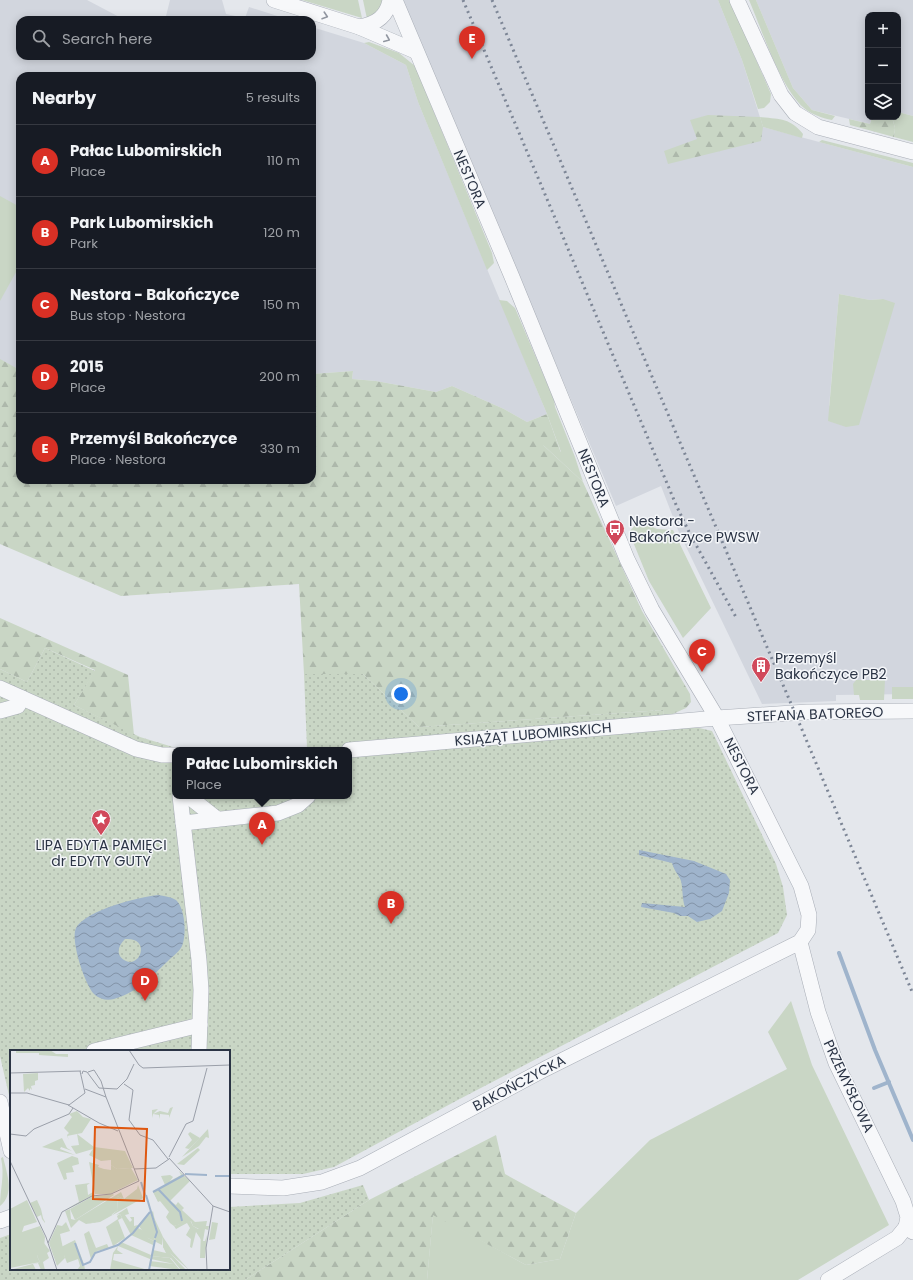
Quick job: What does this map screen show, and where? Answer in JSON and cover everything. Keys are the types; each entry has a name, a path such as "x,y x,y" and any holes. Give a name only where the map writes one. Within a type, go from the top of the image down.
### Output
{"street":[{"path":"274,0 359,27 415,51"},
{"path":"359,27 372,25 380,20 388,9 390,0"},
{"name":"NESTORA","path":"395,0 415,51 512,277 627,558 652,610 717,718 801,886 809,915 808,930 800,942"},
{"path":"737,0 781,95 795,113 818,126 913,152"},
{"path":"0,688 136,749 155,754 172,755"},
{"path":"0,711 18,706 22,698"},
{"name":"STEFANA BATOREGO","path":"717,718 807,712 913,711"},
{"name":"KSIĄŻĄT LUBOMIRSKICH","path":"352,750 717,718"},
{"path":"180,799 199,960 201,990 199,1050"},
{"path":"192,799 217,819"},
{"path":"183,823 278,813 298,805 305,799"},
{"name":"BAKOŃCZYCKA","path":"230,1186 283,1188 322,1182 360,1168 544,1069 800,942"},
{"name":"PRZEMYSŁOWA","path":"800,942 826,1036 836,1063 903,1201 910,1230 828,1280"},
{"path":"98,1050 200,1025"},
{"path":"4,1109 10,1145"},
{"path":"0,1221 10,1217"}],"shaded area":[{"path":"0,0 87,0 117,16 16,16 16,60 316,60 316,28 364,43 406,65 418,102 547,414 527,422 504,409 452,386 436,392 376,381 352,379 353,371 316,374 316,72 16,72 16,368 0,360"},
{"path":"170,0 222,0 226,14 236,16 166,16"},
{"path":"402,0 718,0 742,60 763,127 913,167 913,694 836,695 836,701 762,704 678,530 661,486 616,506","holes":["839,294 870,300 883,299 829,407"]},
{"path":"756,0 913,0 913,116 901,113 901,12 865,12 865,120 871,120 870,124 812,110 793,88"},
{"path":"249,7 277,16 246,16"}],"green space":[{"path":"302,0 358,0 362,18"},
{"path":"363,0 384,0 383,7 367,19"},
{"path":"718,0 730,0 771,94 770,102 764,108 758,109 742,60"},
{"path":"749,0 756,0 793,88 812,110 835,116 832,120 810,112 795,99 779,73"},
{"path":"369,42 399,53 415,66 492,253 494,263 487,270 418,102 406,65 364,43"},
{"path":"901,113 913,116 913,142 894,137 895,128 893,120 901,120"},
{"path":"708,115 760,117 763,127 761,141 668,164 664,151 697,139 690,120"},
{"path":"760,117 779,119 789,122 803,134 802,138 763,127"},
{"path":"849,119 870,124 871,120 893,120 895,128 894,137 850,125"},
{"path":"822,140 913,163 913,167 819,142"},
{"path":"0,196 16,205 16,272 0,301"},
{"path":"839,294 870,300 883,299 895,303 859,425 846,427 828,421"},
{"path":"499,300 507,301 515,308 554,400 555,407 575,457 583,482 541,443 561,452 547,414"},
{"path":"0,359 16,368 16,484 316,484 316,374 353,371 352,379 376,381 436,392 452,386 504,409 527,422 547,414 561,453 543,445 583,482 642,611 690,694 691,702 686,708 664,718 663,710 419,727 363,674 304,674 299,584 121,596 0,544"},
{"path":"639,521 657,529 673,530 711,608 683,638 649,581 629,532"},
{"path":"0,618 128,675 134,735 74,705 95,670 45,648 27,682 0,669"},
{"path":"45,648 95,671 74,705 140,737 173,747 172,799 352,799 352,747 307,747 304,674 363,674 419,727 663,710 665,723 712,731 776,864 783,887 787,915 778,933 454,1102 334,1167 303,1174 230,1174 230,1050 10,1050 10,1100 0,1056 0,669 27,682"},
{"path":"856,680 885,680 884,700 860,700 859,695 854,695 853,684"},
{"path":"892,687 913,687 913,699 892,699"},
{"path":"791,1001 812,1065 889,1225 798,1280 427,1280 433,1214 526,1265 560,1259 576,1213 650,1140 787,1069 768,1032"},
{"path":"496,1135 505,1174 576,1213 560,1259 526,1265 433,1215 427,1280 245,1280 369,1200"},
{"path":"3,1157 8,1177 9,1190 5,1201 0,1206 2,1177 1,1158"},
{"path":"363,1185 369,1200 245,1280 0,1280 0,1238 10,1234 10,1270 230,1270 230,1207 300,1203"}],"water":[{"path":"639,850 694,861 726,874 730,880 729,893 722,911 710,919 697,922 688,916 680,916 674,913 641,907 642,903 685,907 681,881 672,863 639,855"},
{"path":"158,895 172,898 179,904 183,915 185,929 182,946 178,952 138,988 123,996 111,1000 98,997 90,989 79,962 75,942 76,928 82,921 101,910 149,896","holes":["125,939 133,940 141,947 141,952 135,961 130,962 121,958 119,950"]}],"waterway":[{"path":"839,953 875,1050 913,1140"},
{"path":"874,1088 889,1082"}],"railway":[{"path":"463,0 677,507 690,534 737,619"},
{"path":"492,0 913,994"}],"place":[{"name":"Przemyśl Bakończyce","path":"472,59"},
{"name":"Nestora - Bakończyce PWSW","path":"615,546"},
{"name":"Nestora - Bakończyce","path":"702,672"},
{"name":"Przemyśl Bakończyce PB2","path":"761,683"},
{"name":"LIPA EDYTA PAMIĘCI dr EDYTY GUTY","path":"101,836"},
{"name":"Pałac Lubomirskich","path":"262,845"},
{"name":"Park Lubomirskich","path":"391,924"},
{"name":"2015","path":"145,1001"}]}
